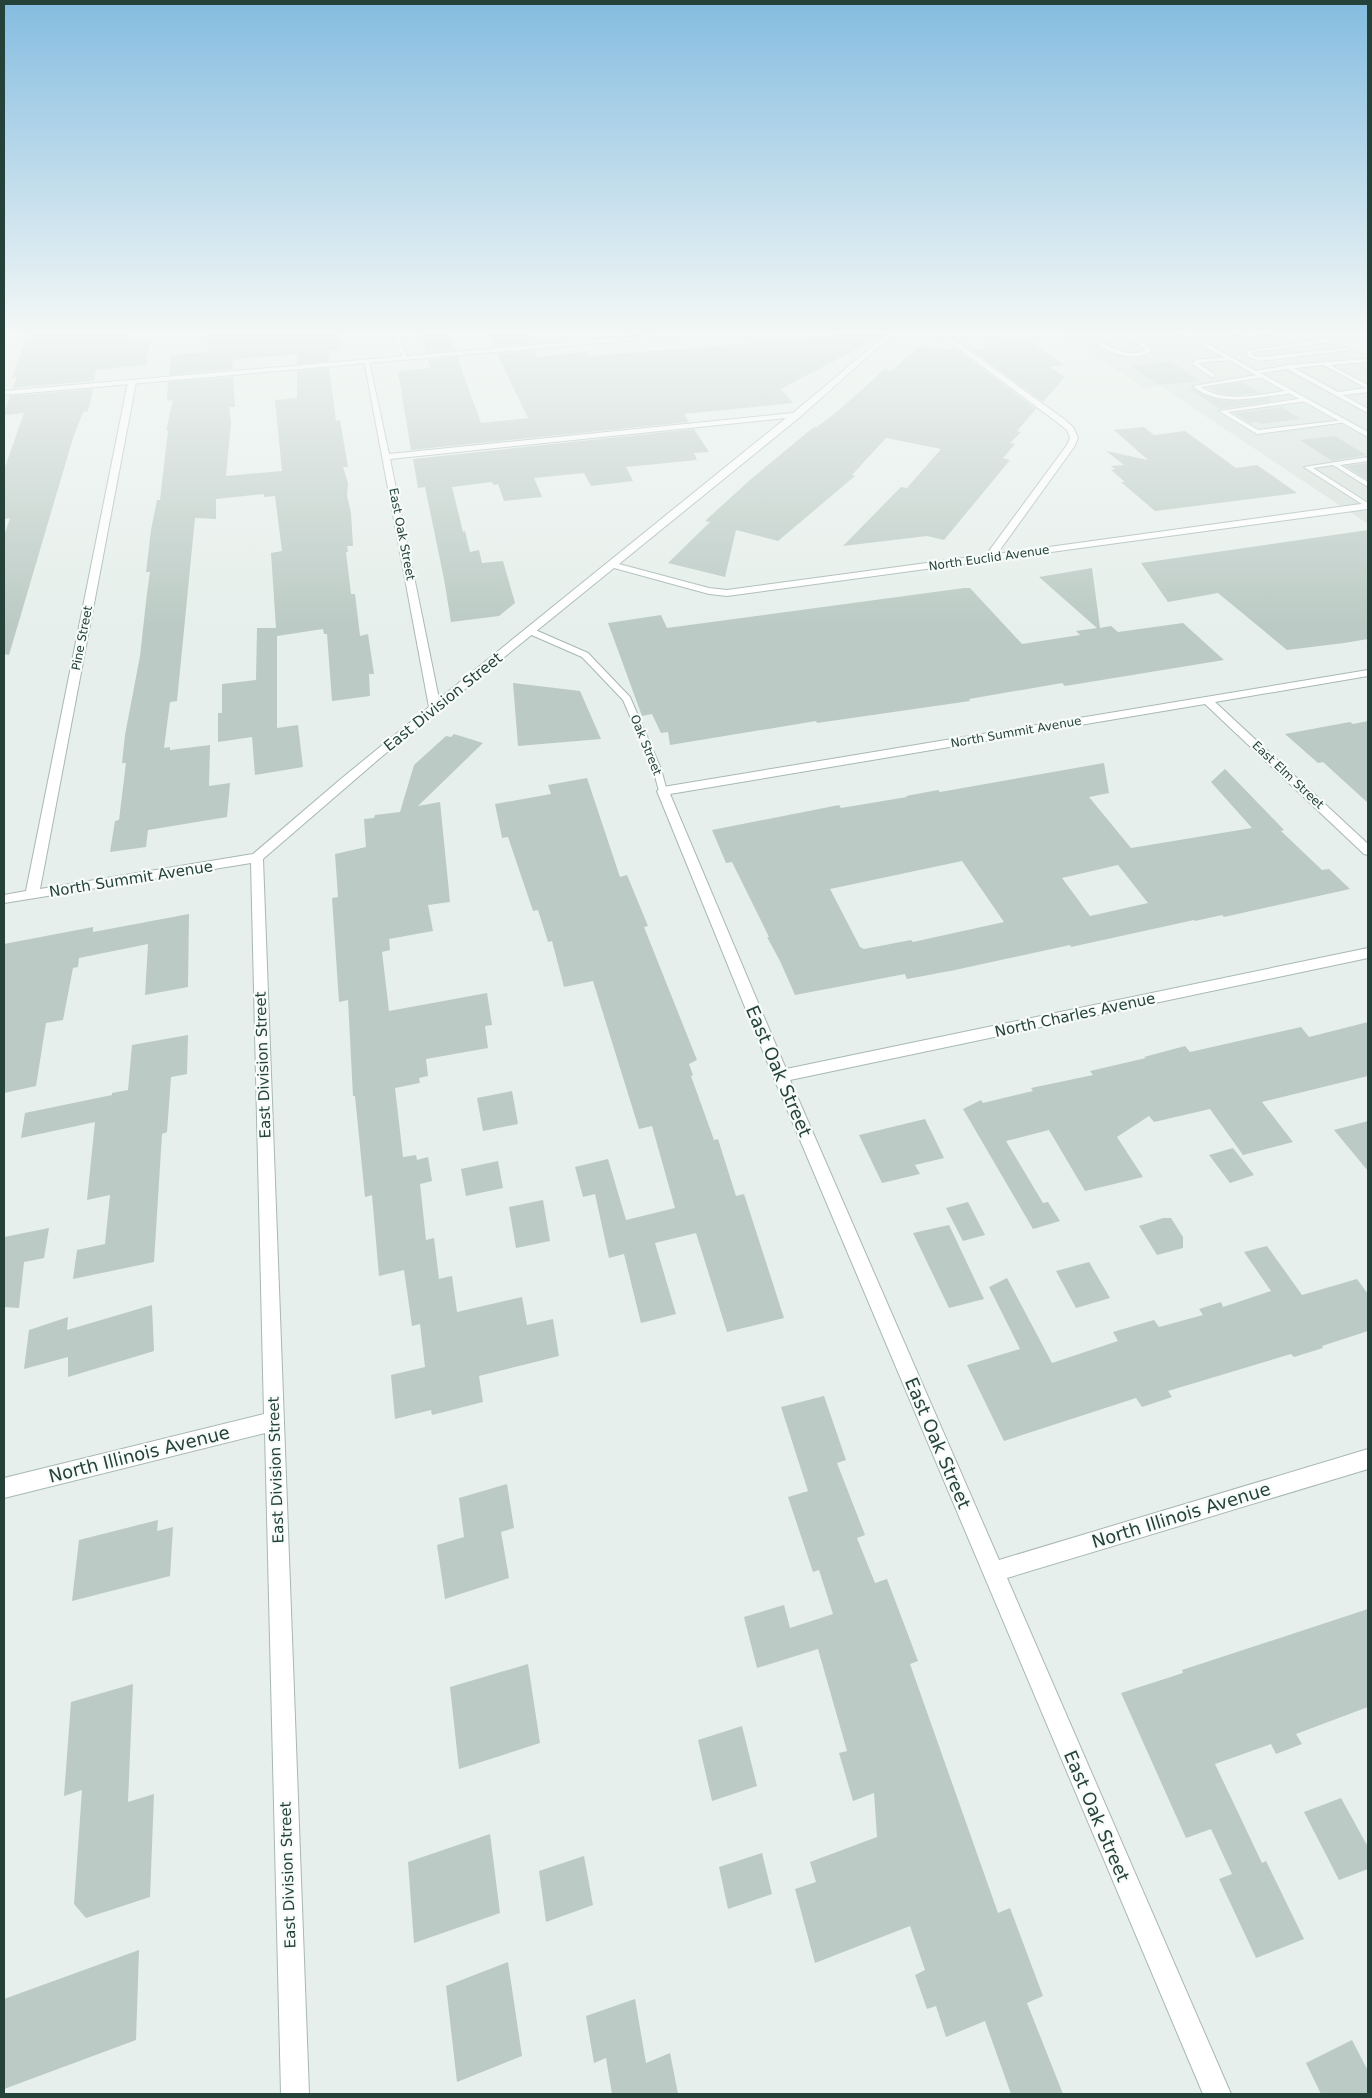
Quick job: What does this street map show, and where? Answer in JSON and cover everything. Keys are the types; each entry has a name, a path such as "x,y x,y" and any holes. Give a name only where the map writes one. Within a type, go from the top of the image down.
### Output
{"street":[{"name":"Pine Street","path":"32,895 122,432"},
{"name":"East Oak Street","path":"382,432 436,708"},
{"path":"387,457 632,432"},
{"name":"East Division Street","path":"295,2094 257,858 298,821 776,432"},
{"path":"989,558 1071,446 1074,438 1071,432"},
{"name":"North Euclid Avenue","path":"613,564 709,591 727,593 1366,507"},
{"name":"North Summit Avenue","path":"663,791 1368,674"},
{"name":"East Elm Street","path":"1207,700 1368,851"},
{"name":"East Oak Street","path":"663,791 781,1076 1217,2094"},
{"name":"North Summit Avenue","path":"4,899 257,858"},
{"name":"North Charles Avenue","path":"781,1076 1368,953"},
{"name":"North Illinois Avenue","path":"4,1488 274,1421"},
{"name":"North Illinois Avenue","path":"993,1572 1368,1459"}],"lane":[{"path":"1366,507 1307,467 1368,459"},
{"path":"1335,464 1368,485"},
{"name":"Oak Street","path":"530,631 585,655 627,699 657,769 663,791"}],"shaded area":[{"path":"1229,432 1357,432 1368,438 1368,524"}],"building":[{"path":"17,432 75,432 9,655 4,654 4,536 10,518 4,519 4,470"},
{"path":"168,432 230,432 226,476 282,471 278,432 342,432 348,467 343,467 348,483 347,496 351,513 353,546 347,546 348,552 346,552 351,594 355,594 360,636 368,634 374,674 369,674 370,696 332,701 327,634 324,634 323,629 277,636 277,728 298,725 303,767 255,775 252,737 218,742 218,713 222,713 222,684 256,680 257,628 276,628 271,553 282,551 275,496 264,497 264,494 216,499 216,519 195,518 177,701 170,702 164,748 170,747 170,750 210,745 209,786 230,783 227,817 148,830 146,847 110,852 115,821 119,820 126,763 122,763 125,735 140,656 150,572 146,572 151,530 157,500 160,500"},
{"path":"408,432 591,432 411,450"},
{"path":"667,432 696,432 709,452 694,453 697,460 626,467 633,481 591,486 584,473 534,478 542,497 504,501 498,484 494,485 492,482 452,487 470,552 479,550 482,563 503,561 515,603 499,616 451,622 425,487 418,488 413,459"},
{"path":"808,432 1021,432 1010,443 1015,444 1003,458 1010,460 944,540 927,536 843,546 901,487 907,488 941,449 886,438 852,475 855,476 778,541 736,530 725,577 668,563 710,522 705,521 750,480"},
{"path":"1116,432 1150,432 1154,435 1186,432 1236,468 1257,465 1297,493 1155,511 1121,482 1125,482 1111,470 1115,469 1111,466 1124,465 1106,451 1148,460"},
{"path":"1335,436 1366,455 1332,461 1300,440"},
{"path":"1368,463 1368,480 1345,466"},
{"path":"1368,530 1368,639 1344,643 1287,650 1218,593 1168,602 1141,563"},
{"path":"1092,568 1100,628 1111,626 1118,632 1183,623 1224,660 1065,686 1062,683 969,699 970,701 817,723 816,721 670,745 668,732 661,733 652,714 642,716 608,623 661,615 667,628 970,588 1022,644 1080,635 1076,631 1097,628 1039,577"},
{"path":"513,683 580,691 601,739 518,746"},
{"path":"1368,721 1368,803 1323,762 1318,763 1285,734 1350,722 1353,724"},
{"path":"454,734 483,743 418,806 440,802 450,902 428,905 433,931 389,939 390,950 382,952 389,1011 487,993 492,1025 485,1026 488,1048 426,1059 428,1076 419,1078 420,1083 395,1088 403,1157 416,1155 417,1160 428,1157 432,1181 420,1184 426,1240 434,1238 439,1279 452,1276 457,1312 522,1297 527,1325 553,1319 559,1356 479,1376 483,1402 432,1415 431,1410 395,1419 391,1375 425,1367 420,1324 412,1326 404,1270 379,1276 372,1195 365,1197 355,1096 353,1096 348,1000 339,1002 332,898 338,897 335,854 366,847 364,819 374,818 375,815 400,812 414,765 446,736 451,737"},
{"path":"1104,763 1109,793 1089,797 1131,848 1252,828 1211,782 1225,769 1284,830 1281,831 1322,870 1329,869 1350,889 1224,917 1222,915 1194,920 955,970 907,979 905,974 795,995 732,862 726,863 712,830 839,805 841,808 938,790 940,792","holes":["962,861 1004,922 913,942 911,940 864,949 860,947 830,889","1118,865 1148,903 1090,916 1062,878"]},
{"path":"587,778 620,877 627,875 648,926 644,927 697,1060 689,1064 693,1075 691,1076 714,1140 718,1139 736,1196 744,1194 784,1318 727,1332 696,1233 655,1243 676,1314 641,1323 624,1254 609,1258 595,1194 583,1197 575,1167 608,1159 626,1220 675,1208 652,1126 639,1129 593,981 564,987 552,941 548,942 538,910 533,911 508,837 502,838 495,804 551,794 548,785"},
{"path":"189,914 188,987 145,995 148,944 79,958 78,967 73,968 63,1020 46,1023 36,1086 4,1093 4,944 93,927 93,932"},
{"path":"1368,1022 1368,1076 1262,1102 1293,1142 1243,1155 1210,1109 1154,1122 1149,1116 1117,1137 1143,1177 1085,1191 1049,1130 1006,1141 1043,1203 1048,1202 1060,1221 1033,1229 963,1109 981,1100 983,1103 1033,1091 1031,1088 1093,1075 1090,1071 1146,1058 1144,1057 1185,1046 1190,1052 1301,1027 1309,1037"},
{"path":"188,1035 187,1074 171,1077 167,1132 162,1134 154,1262 73,1279 77,1250 105,1244 110,1195 87,1200 95,1122 21,1138 25,1113 128,1090 132,1045"},
{"path":"512,1091 518,1124 483,1131 477,1098"},
{"path":"925,1119 944,1158 915,1165 920,1174 882,1183 859,1135"},
{"path":"1368,1121 1368,1171 1334,1130"},
{"path":"1233,1148 1254,1175 1230,1183 1209,1155"},
{"path":"498,1161 503,1188 466,1196 461,1169"},
{"path":"543,1200 550,1241 516,1248 509,1207"},
{"path":"968,1202 985,1235 963,1241 946,1208"},
{"path":"1163,1218 1171,1218 1183,1237 1183,1248 1157,1255 1139,1226"},
{"path":"949,1225 984,1299 949,1308 913,1233"},
{"path":"49,1228 44,1258 24,1262 19,1308 4,1307 4,1237"},
{"path":"1267,1246 1302,1295 1357,1279 1368,1294 1368,1331 1294,1357 1291,1354 1168,1391 1172,1397 1142,1407 1136,1398 1004,1441 967,1365 1020,1349 989,1287 1007,1278 1052,1363 1118,1341 1113,1332 1154,1320 1159,1327 1203,1315 1199,1309 1221,1302 1223,1307 1271,1291 1244,1252"},
{"path":"1089,1262 1110,1298 1076,1308 1056,1271"},
{"path":"152,1305 154,1351 68,1377 68,1357 24,1369 29,1330 68,1317 67,1330"},
{"path":"824,1396 846,1460 837,1463 865,1535 857,1538 875,1583 887,1579 918,1661 910,1664 998,1913 1010,1908 1043,1996 1027,2003 1063,2094 1011,2094 985,2021 946,2037 936,2006 927,2009 915,1975 925,1970 910,1926 815,1963 795,1889 816,1882 810,1862 877,1837 874,1793 853,1801 839,1753 847,1751 818,1649 757,1668 744,1617 784,1605 790,1628 833,1614 819,1570 813,1572 788,1497 808,1491 781,1407"},
{"path":"507,1484 514,1528 501,1532 509,1578 445,1599 437,1545 464,1537 459,1498"},
{"path":"158,1520 157,1531 173,1527 170,1576 72,1601 79,1540"},
{"path":"1368,1609 1368,1707 1296,1734 1302,1744 1276,1754 1271,1744 1215,1764 1262,1863 1266,1861 1304,1939 1256,1958 1219,1879 1232,1874 1211,1829 1186,1838 1121,1693 1183,1673 1182,1670"},
{"path":"528,1664 540,1743 459,1769 450,1687"},
{"path":"133,1684 128,1802 154,1794 150,1897 86,1918 74,1904 82,1790 64,1796 71,1702"},
{"path":"742,1726 757,1786 712,1801 698,1740"},
{"path":"1341,1798 1368,1847 1368,1869 1339,1880 1304,1812"},
{"path":"490,1834 500,1913 414,1943 408,1862"},
{"path":"762,1853 772,1894 728,1909 719,1867"},
{"path":"584,1856 593,1905 546,1922 539,1871"},
{"path":"139,1950 136,2040 4,2089 4,1999"},
{"path":"508,1962 522,2056 457,2082 446,1986"},
{"path":"635,1999 646,2063 670,2053 678,2094 612,2094 606,2058 594,2063 586,2016"},
{"path":"1352,2040 1368,2071 1368,2094 1321,2094 1306,2063"}]}
